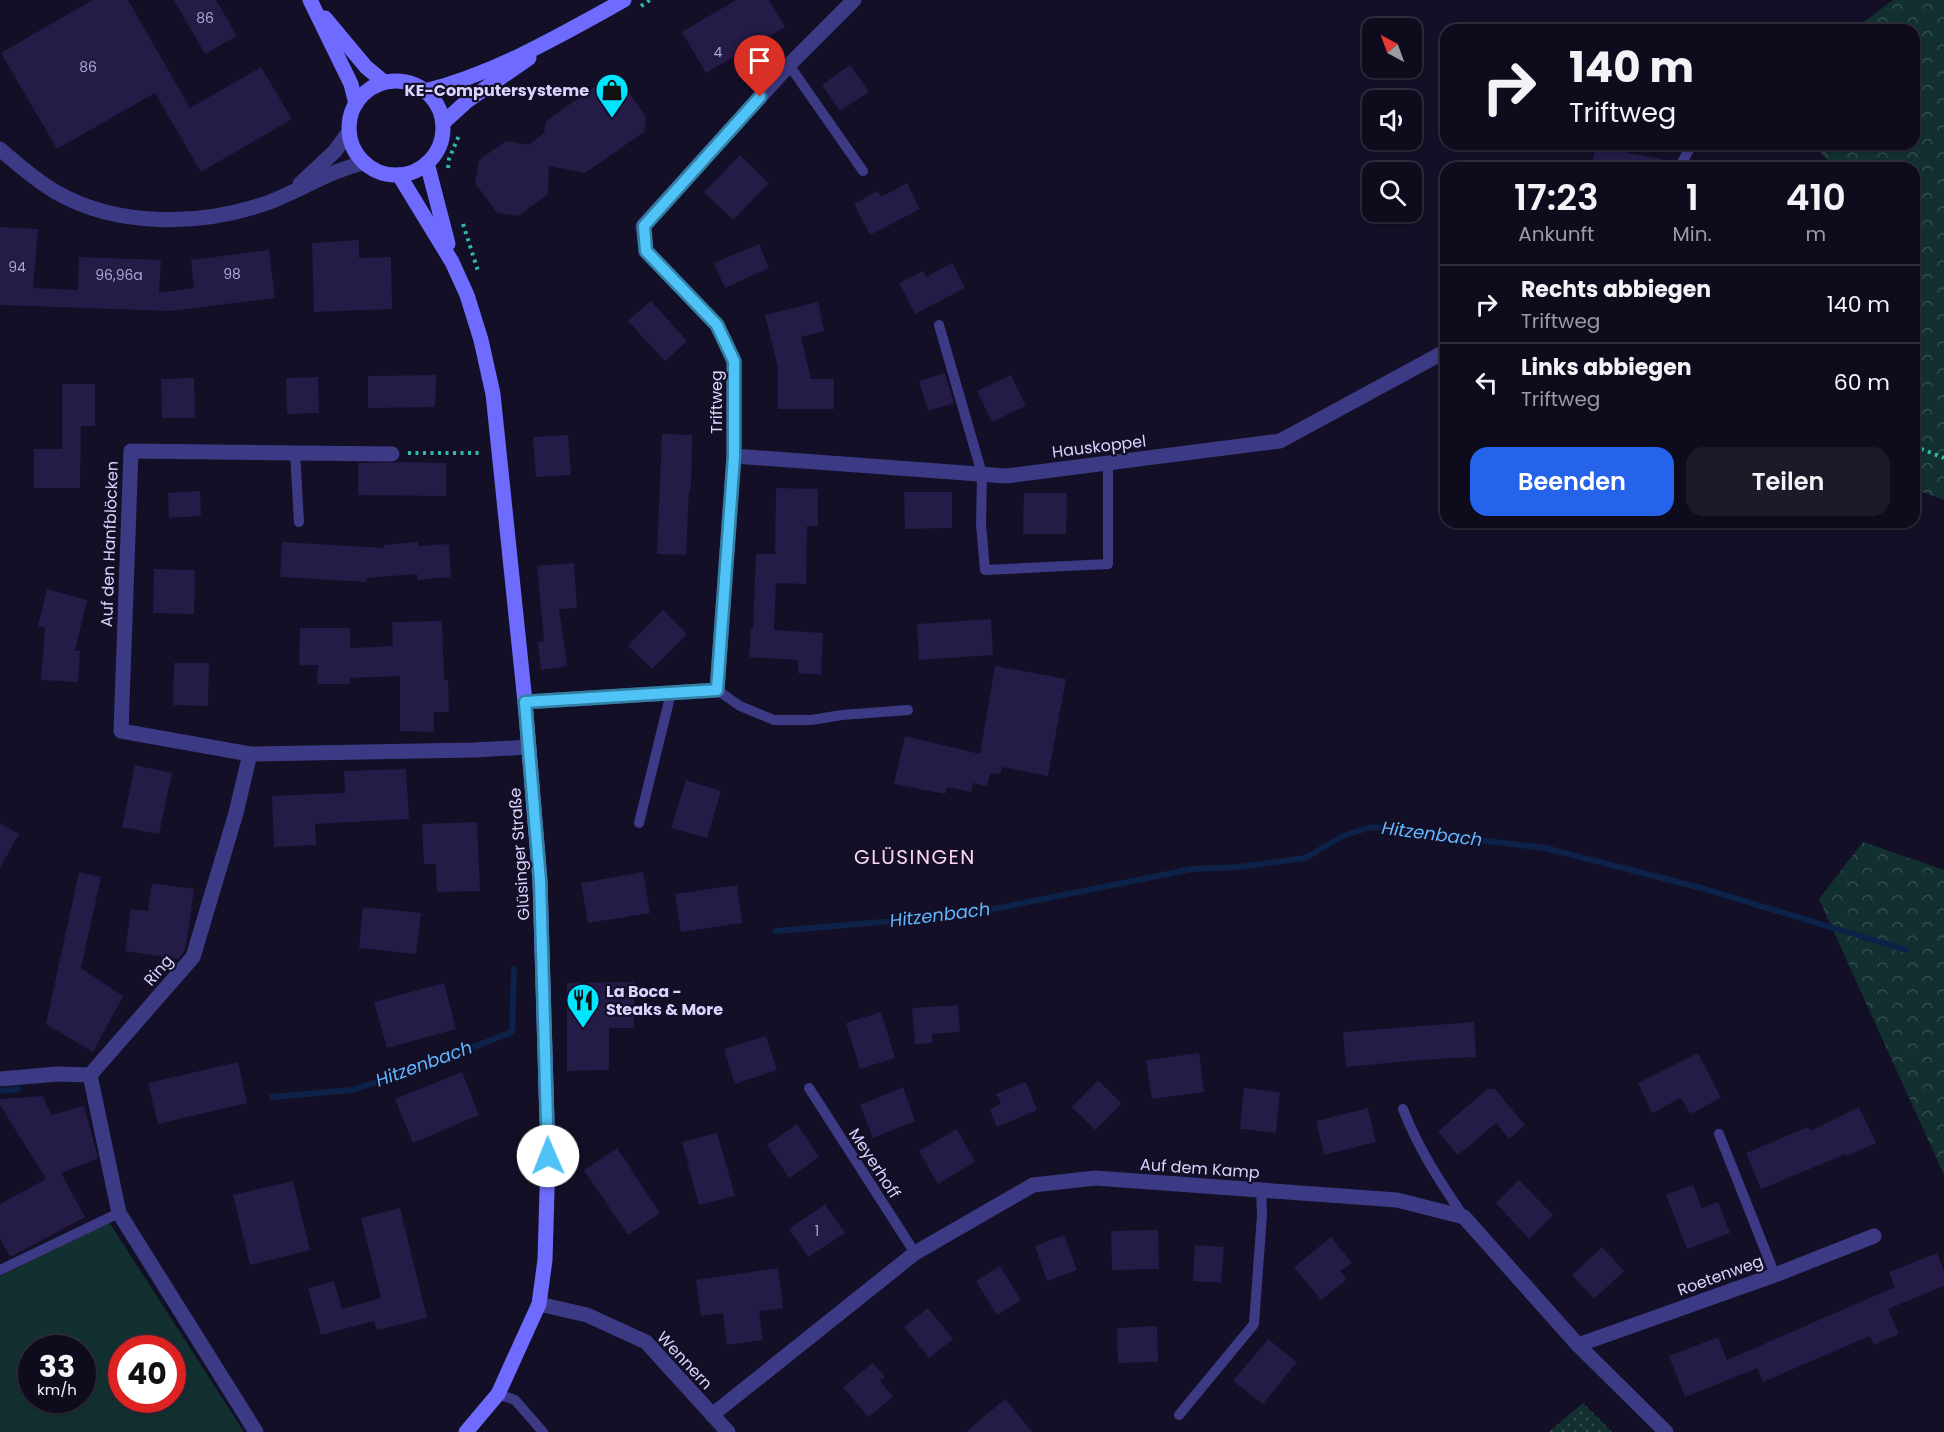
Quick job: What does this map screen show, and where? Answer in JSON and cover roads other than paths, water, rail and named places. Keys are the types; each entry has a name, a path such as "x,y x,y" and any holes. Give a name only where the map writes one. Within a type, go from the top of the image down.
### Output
{"street":[{"path":"356,104 351,84 310,0 366,68 384,82"},
{"path":"425,91 459,82 562,34 624,0"},
{"name":"Triftweg","path":"717,690 734,456 734,361 717,325 646,251 644,226 789,65 854,0"},
{"path":"443,123 467,101 562,34"},
{"path":"398,81 413,84 425,91 437,105 443,123 442,138 437,152 427,163 414,171 399,175 375,170 365,163 352,143 349,132 350,117 363,94 384,82 398,81"},
{"path":"291,192 335,151 349,132"},
{"path":"1,150 21,168 55,191 87,206 126,217 161,220 203,218 245,210 350,166 365,163"},
{"name":"Glüsinger Straße","path":"427,163 452,262"},
{"name":"Glüsinger Straße","path":"399,175 452,262 471,306 493,394 525,702 540,881 548,1156 545,1260 539,1304 498,1394 466,1432"},
{"name":"Hauskoppel","path":"734,456 1006,476 1280,441 1440,354"},
{"name":"Auf den Hanfblöcken","path":"250,754 121,731 131,451 392,454"},
{"path":"525,702 717,690"},
{"path":"250,754 529,747"},
{"name":"Ring","path":"90,1075 193,957 236,813 250,754"},
{"path":"0,1079 57,1074 90,1075 118,1213 256,1432"},
{"name":"Auf dem Kamp","path":"712,1415 915,1253 1033,1185 1095,1178 1397,1200 1464,1217"},
{"path":"1464,1217 1578,1346 1666,1432"},
{"name":"Roetenweg","path":"1578,1346 1775,1275 1874,1236"},
{"name":"Wennern","path":"539,1304 587,1315 646,1342 728,1432"}],"lane":[{"path":"789,65 863,171"},
{"path":"939,325 982,474 981,524 985,570 1108,564 1108,463"},
{"path":"295,452 299,522"},
{"path":"717,690 740,706 774,720 811,720 908,710"},
{"path":"639,823 672,693"},
{"name":"Meyerhoff","path":"809,1088 915,1253"},
{"path":"1403,1109 1425,1158 1464,1217"},
{"path":"1719,1134 1775,1275"},
{"path":"1179,1415 1254,1324 1262,1215 1261,1190"},
{"path":"0,1270 118,1213"},
{"path":"498,1394 515,1400 543,1432"}],"waterway":[{"name":"Hitzenbach","path":"776,931 964,915 1192,869 1240,867 1305,858 1343,836 1371,827 1545,848 1705,889 1906,950"},
{"name":"Hitzenbach","path":"272,1097 352,1090 412,1071 512,1032 514,969"},
{"name":"Hitzenbach","path":"0,1091 18,1089"}],"place":[{"name":"KE-Computersysteme","path":"612,119"},
{"name":"La Boca - Steaks & More","path":"583,1029"}],"district":[{"name":"GLÜSINGEN","path":"915,857"}]}
